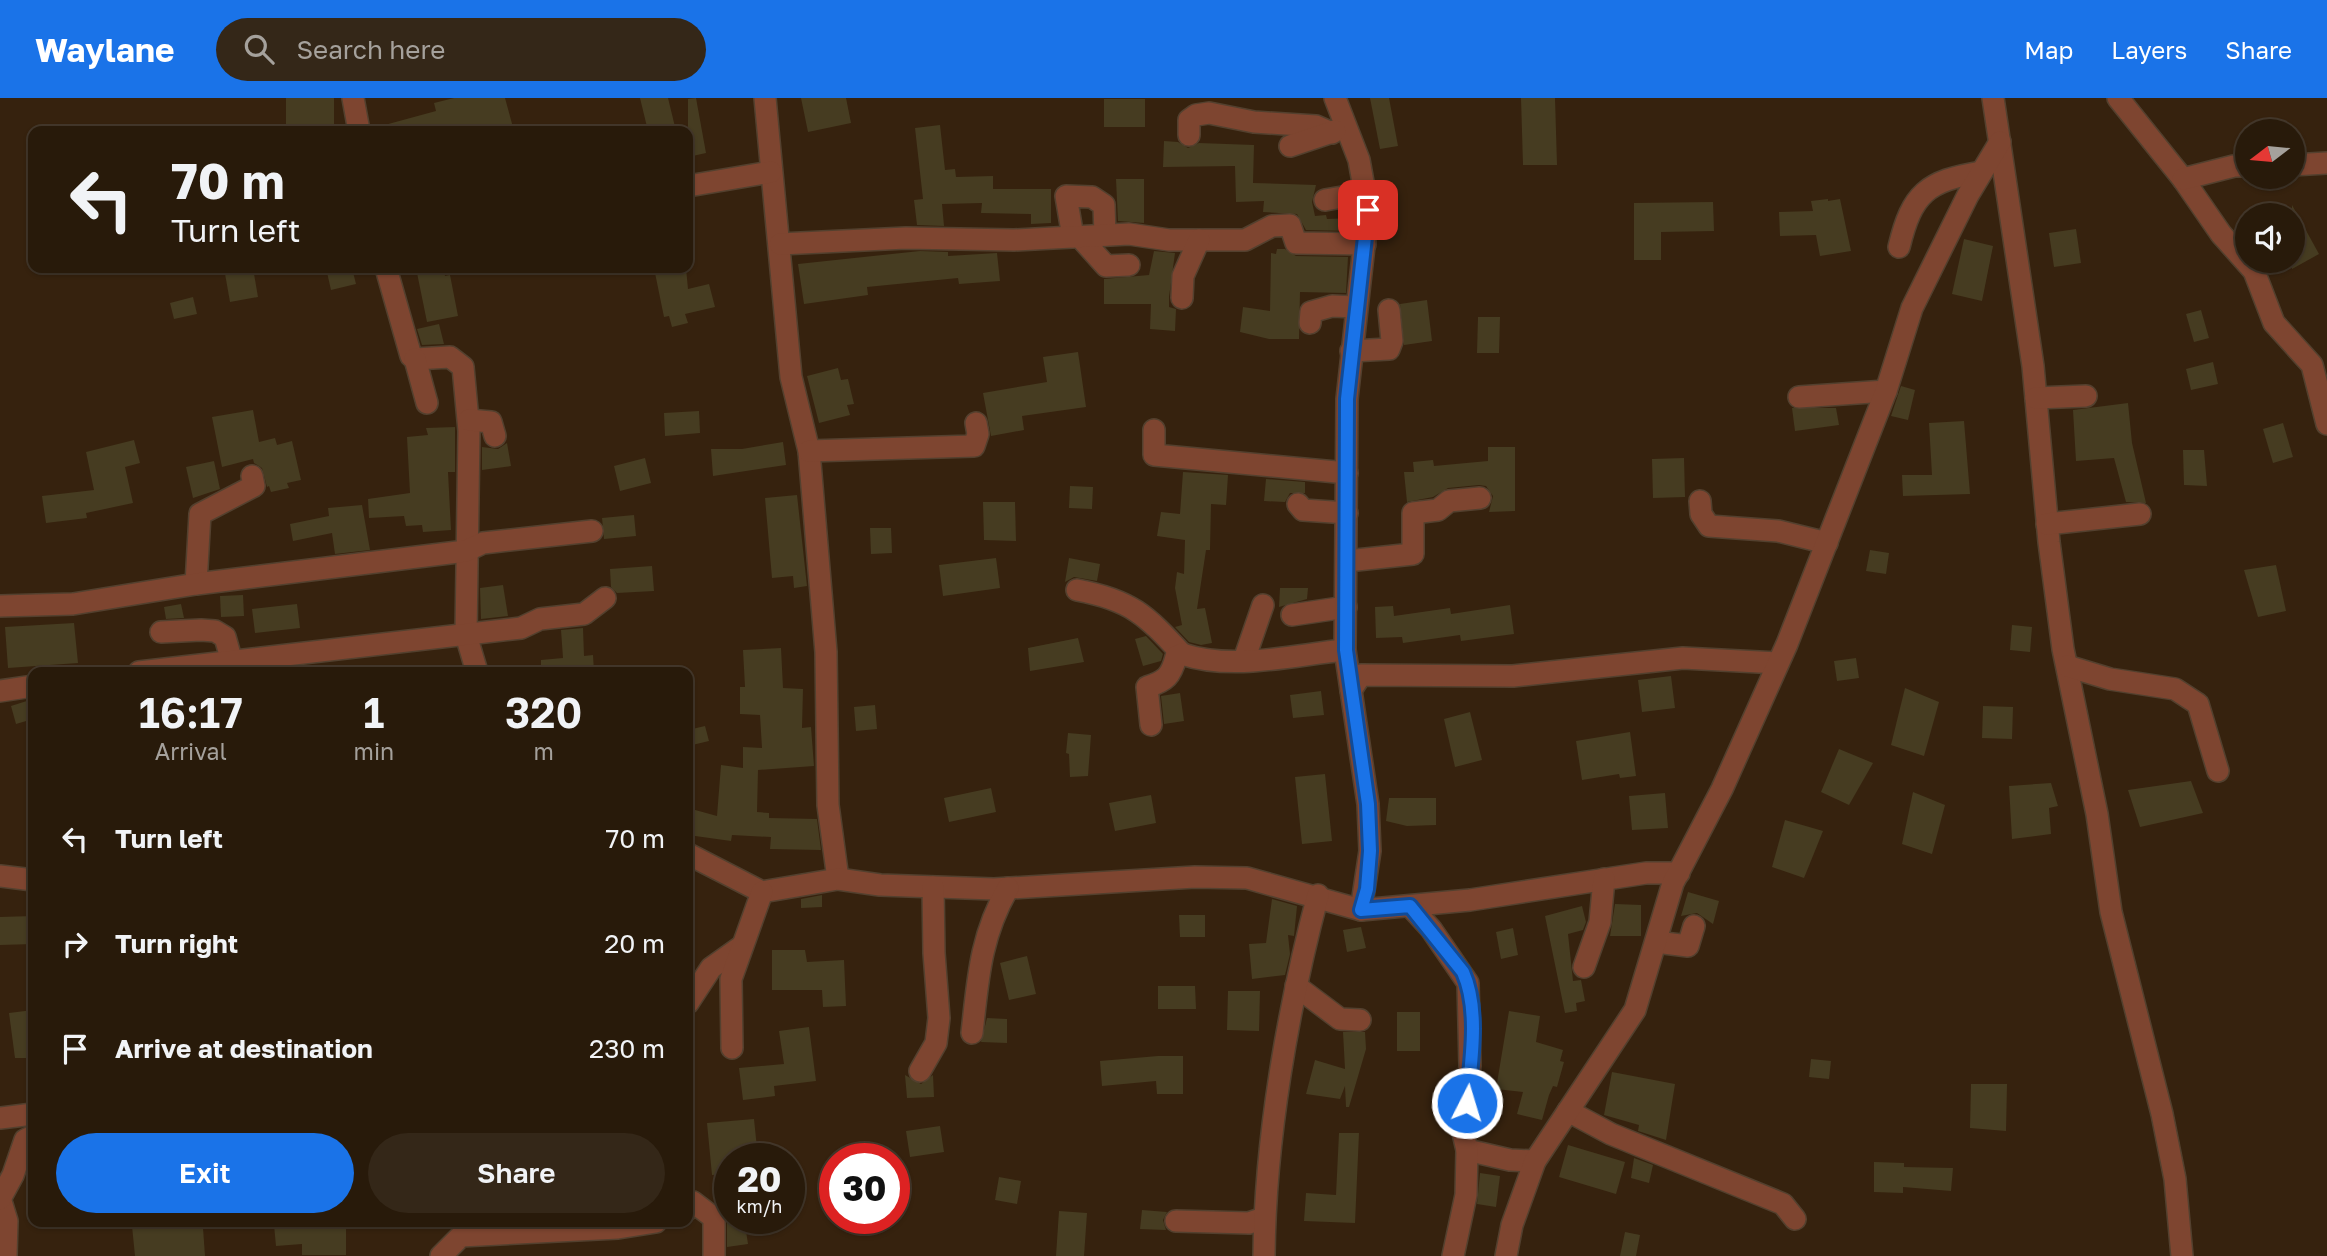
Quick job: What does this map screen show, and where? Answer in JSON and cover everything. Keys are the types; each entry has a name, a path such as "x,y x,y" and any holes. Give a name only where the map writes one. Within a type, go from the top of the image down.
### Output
{"street":[{"path":"353,98 358,126"},
{"path":"765,98 791,377 809,451 826,652 828,805 838,879"},
{"path":"1335,98 1339,130 1359,160 1368,210 1351,351 1347,473 1346,650 1369,815 1367,889 1361,910"},
{"path":"1993,98 2036,398 2047,524 2067,666 2097,814 2112,912 2171,1160 2182,1256"},
{"path":"2118,98 2183,178 2221,234 2254,271 2274,323 2312,365 2327,424"},
{"path":"1189,135 1189,120 1196,115 1209,113 1254,122 1339,130"},
{"path":"1290,146 1339,130"},
{"path":"1506,1256 1512,1225 1535,1161 1634,1010 1679,873 1721,789 1778,663 1886,391 1912,308 1981,172 2000,142"},
{"path":"2305,164 2327,163"},
{"path":"2183,178 2235,166"},
{"path":"693,185 771,172"},
{"path":"1899,247 1913,204 1944,178 1981,172"},
{"path":"1325,200 1365,193"},
{"path":"1105,235 1104,205 1092,197 1066,196 1077,237 1106,266 1129,265"},
{"path":"780,244 906,238 978,241 1105,235 1245,240 1272,226 1290,225 1296,243 1365,244"},
{"path":"1182,298 1185,268 1199,240"},
{"path":"387,273 426,403"},
{"path":"1310,323 1311,312 1317,309 1356,307"},
{"path":"1351,351 1389,349 1392,341 1389,310"},
{"path":"415,359 450,357 459,361 463,367 469,420 466,635 476,667"},
{"path":"1799,397 1886,391"},
{"path":"2036,398 2086,396"},
{"path":"469,420 491,422 495,436"},
{"path":"809,451 974,446 978,435 976,423"},
{"path":"1154,430 1154,455 1347,473"},
{"path":"196,584 200,514 254,486 252,476"},
{"path":"1347,561 1413,554 1413,513 1438,510 1449,500 1480,498"},
{"path":"1700,501 1701,514 1709,526 1777,531 1827,543"},
{"path":"1298,504 1303,510 1347,513"},
{"path":"2047,524 2140,514"},
{"path":"0,606 74,604 196,584 466,551 483,543 593,531"},
{"path":"1077,590 1123,601 1153,623 1182,654 1203,661 1244,660 1346,650"},
{"path":"163,667 161,626 215,631 225,637 237,667 326,662 466,635 521,628 540,619 584,614 605,598"},
{"path":"1244,660 1263,605"},
{"path":"1292,615 1346,607"},
{"path":"1151,725 1147,687 1165,682 1176,657 1182,654"},
{"path":"1351,690 1361,675 1513,676 1683,658 1778,663"},
{"path":"2067,666 2110,679 2175,689 2197,704 2218,771"},
{"path":"0,691 28,687"},
{"path":"693,857 762,892 838,879 933,887 1008,888 1208,877 1247,878 1318,895 1361,910 1470,900 1646,873 1679,873"},
{"path":"0,876 28,879"},
{"path":"1584,967 1600,922 1604,879"},
{"path":"920,1072 936,1043 939,1018 933,887"},
{"path":"972,1033 978,968 992,917 1008,888"},
{"path":"732,1048 732,978 762,892"},
{"path":"1264,1256 1264,1218 1296,986 1318,895"},
{"path":"1410,906 1431,929 1468,983 1471,1066 1463,1133 1467,1150 1466,1195 1453,1256"},
{"path":"1656,942 1688,946 1694,926"},
{"path":"693,995 711,968 742,946"},
{"path":"1296,986 1340,1019 1360,1020"},
{"path":"1568,1111 1611,1134 1783,1205 1795,1219"},
{"path":"0,1118 28,1115"},
{"path":"6,1256 7,1222 0,1198 28,1138"},
{"path":"1467,1150 1510,1160 1535,1161"},
{"path":"693,1202 714,1218 714,1256"},
{"path":"1176,1221 1249,1223 1264,1218"},
{"path":"441,1256 461,1236 624,1227"}],"building":[{"path":"286,98 334,98 334,126 286,126"},
{"path":"454,98 505,98 513,126 381,126 436,111 434,103"},
{"path":"640,98 668,98 675,126 647,126"},
{"path":"696,98 706,153 693,156 693,126 688,126 688,99"},
{"path":"801,98 846,98 851,123 808,132"},
{"path":"1370,98 1389,98 1398,146 1380,149"},
{"path":"1521,98 1555,98 1557,165 1523,165"},
{"path":"1104,99 1145,99 1145,127 1104,127"},
{"path":"940,125 945,170 955,169 956,177 993,176 993,189 1051,189 1051,223 1031,224 1031,214 981,213 982,203 942,204 944,226 917,225 914,200 923,199 915,128"},
{"path":"1164,141 1178,142 1188,148 1199,143 1254,145 1253,183 1316,185 1312,202 1315,216 1326,215 1327,219 1354,218 1352,231 1306,230 1297,214 1263,212 1264,201 1236,202 1235,166 1163,167"},
{"path":"1116,179 1144,179 1144,223 1118,221"},
{"path":"1840,199 1851,251 1820,256 1816,235 1780,236 1779,212 1813,211 1811,201"},
{"path":"1713,202 1714,231 1661,232 1661,260 1634,260 1634,203"},
{"path":"2076,229 2081,263 2054,267 2049,233"},
{"path":"2305,229 2319,254 2305,262"},
{"path":"1964,239 1993,246 1982,301 1952,294"},
{"path":"1277,249 1285,249 1296,256 1348,257 1346,293 1300,292 1299,339 1269,339 1240,332 1243,307 1270,311 1271,253 1276,254"},
{"path":"920,251 948,252 948,256 997,253 1000,281 959,284 958,278 867,287 868,295 804,304 798,264"},
{"path":"1154,251 1175,253 1169,307 1176,309 1175,331 1150,329 1151,304 1104,304 1104,279 1149,275"},
{"path":"225,273 254,273 258,297 230,302"},
{"path":"327,273 353,273 356,284 331,290"},
{"path":"417,273 450,275 458,316 427,322"},
{"path":"655,273 686,273 688,289 709,284 715,307 685,314 688,323 672,327 669,316 664,317"},
{"path":"193,297 197,314 174,319 170,303"},
{"path":"1427,300 1432,341 1404,345 1400,304"},
{"path":"2201,310 2209,338 2194,342 2186,314"},
{"path":"1478,317 1500,317 1499,353 1477,353"},
{"path":"439,324 444,344 422,345 417,329"},
{"path":"1078,352 1086,407 1022,416 1024,430 991,436 983,393 1047,382 1043,357"},
{"path":"2213,362 2218,384 2191,390 2186,369"},
{"path":"838,368 841,380 848,379 854,404 847,405 850,415 819,423 807,376"},
{"path":"1901,386 1915,390 1908,420 1891,416"},
{"path":"2128,403 2132,443 2146,503 2126,502 2114,458 2076,461 2073,410"},
{"path":"1792,408 1836,408 1839,425 1795,431"},
{"path":"253,410 259,442 275,438 277,445 292,441 301,480 287,483 289,488 271,492 262,468 254,463 253,459 222,467 212,417"},
{"path":"699,411 700,433 665,436 664,413"},
{"path":"1964,421 1970,494 1903,496 1902,475 1932,475 1929,423"},
{"path":"2283,423 2293,457 2273,463 2263,429"},
{"path":"455,427 455,472 448,472 451,530 423,532 422,525 406,526 404,516 369,518 368,499 410,493 407,437 428,435 426,428"},
{"path":"134,440 140,463 125,467 133,503 86,513 87,518 46,523 42,496 94,490 86,452"},
{"path":"783,442 786,465 713,476 711,449 742,449"},
{"path":"507,443 511,466 482,470 482,447 498,449"},
{"path":"1488,447 1515,447 1515,511 1489,512 1493,496 1486,486 1479,485 1448,488 1433,497 1407,502 1404,472 1414,472 1413,462 1433,460 1434,466 1488,461"},
{"path":"2183,450 2204,450 2207,486 2184,485"},
{"path":"645,458 651,483 620,491 614,466"},
{"path":"1684,458 1685,497 1653,498 1652,459"},
{"path":"214,461 220,489 193,498 186,467"},
{"path":"1183,472 1228,475 1226,505 1211,504 1210,550 1206,550 1197,609 1205,608 1212,643 1201,645 1189,642 1175,627 1182,625 1175,588 1177,572 1184,574 1185,540 1157,536 1161,512 1180,514"},
{"path":"1266,479 1305,482 1305,493 1290,493 1285,502 1264,501"},
{"path":"1070,486 1093,487 1092,509 1069,508"},
{"path":"797,495 807,586 794,588 793,576 772,578 765,498"},
{"path":"983,502 1015,502 1016,541 984,540"},
{"path":"362,505 370,550 335,554 332,533 293,541 290,524 329,516 328,508"},
{"path":"634,515 636,536 604,539 602,518"},
{"path":"870,528 891,528 892,553 871,554"},
{"path":"1870,550 1889,553 1886,574 1866,571"},
{"path":"996,558 1000,588 943,596 939,565"},
{"path":"1069,558 1100,564 1097,581 1074,577 1065,582"},
{"path":"2276,565 2286,611 2258,617 2244,570"},
{"path":"652,566 654,591 617,593 611,587 610,569"},
{"path":"503,585 508,616 481,619 480,588"},
{"path":"1280,588 1308,588 1307,599 1279,607"},
{"path":"243,595 244,616 221,617 220,596"},
{"path":"181,604 184,618 166,619 164,607"},
{"path":"297,604 300,628 255,633 252,609"},
{"path":"1510,605 1514,634 1461,641 1460,635 1403,643 1402,637 1376,638 1375,607 1393,606 1394,616 1450,608 1451,614"},
{"path":"74,623 78,663 8,668 5,627"},
{"path":"2012,625 2032,627 2030,652 2010,650"},
{"path":"583,628 584,656 593,655 594,667 541,667 541,660 563,658 561,630"},
{"path":"1146,636 1163,654 1161,661 1143,666 1135,639"},
{"path":"1078,638 1084,662 1030,671 1028,648"},
{"path":"781,648 783,688 803,689 802,728 811,727 814,766 758,770 757,812 769,813 769,818 817,819 821,850 770,849 771,837 732,835 731,841 693,836 693,809 717,816 721,765 743,768 743,747 762,748 760,715 740,714 740,687 745,687 743,650"},
{"path":"1856,658 1859,678 1837,681 1834,661"},
{"path":"1671,676 1675,708 1642,712 1638,680"},
{"path":"1905,688 1939,702 1924,756 1891,745"},
{"path":"1321,691 1324,715 1293,718 1290,695"},
{"path":"1180,693 1184,721 1164,724 1161,696"},
{"path":"28,701 28,720 16,724 11,706"},
{"path":"875,705 877,729 856,731 854,707"},
{"path":"1983,706 2013,707 2012,739 1982,738"},
{"path":"1470,712 1482,760 1455,767 1444,719"},
{"path":"705,726 709,741 693,745 693,729"},
{"path":"1630,732 1636,776 1620,778 1619,774 1582,780 1576,741"},
{"path":"1068,733 1091,735 1088,776 1070,777 1069,754 1066,753"},
{"path":"1839,749 1873,763 1849,805 1821,792"},
{"path":"1325,774 1332,841 1302,844 1295,777"},
{"path":"2191,781 2203,813 2140,827 2128,790"},
{"path":"2051,783 2058,806 2049,808 2051,834 2012,839 2009,786"},
{"path":"991,788 996,812 949,822 944,798"},
{"path":"1913,792 1945,805 1932,854 1902,844"},
{"path":"1665,793 1668,828 1632,830 1629,796"},
{"path":"1151,795 1156,823 1115,831 1109,803"},
{"path":"1389,798 1436,798 1436,825 1407,826 1386,821"},
{"path":"1785,820 1823,831 1804,878 1772,867"},
{"path":"1688,892 1719,901 1713,924 1697,913 1681,916"},
{"path":"822,895 822,907 801,908 801,899"},
{"path":"1272,899 1297,906 1294,936 1288,935 1290,954 1285,975 1252,979 1249,944 1266,943"},
{"path":"1615,904 1641,905 1641,936 1610,936"},
{"path":"1582,906 1586,922 1583,930 1568,934 1573,981 1581,980 1585,1001 1576,1003 1577,1011 1565,1013 1545,916"},
{"path":"1179,915 1205,915 1205,937 1180,937"},
{"path":"28,916 28,944 0,945 0,917"},
{"path":"1361,927 1366,948 1347,952 1343,930"},
{"path":"1513,928 1518,955 1501,959 1496,932"},
{"path":"772,950 805,950 807,962 844,960 846,1006 823,1007 822,990 772,990"},
{"path":"1027,956 1036,994 1009,1000 1000,963"},
{"path":"1158,986 1195,986 1196,1009 1158,1009"},
{"path":"1228,991 1260,991 1259,1031 1227,1030"},
{"path":"28,1011 28,1058 15,1058 9,1013"},
{"path":"1509,1011 1540,1016 1536,1042 1563,1050 1560,1061 1564,1062 1557,1087 1553,1086 1542,1120 1517,1114 1523,1092 1496,1089"},
{"path":"1397,1012 1420,1012 1420,1051 1397,1051"},
{"path":"987,1018 1007,1019 1007,1043 981,1042"},
{"path":"809,1027 816,1081 774,1086 775,1096 743,1100 739,1068 784,1064 779,1031"},
{"path":"1343,1032 1365,1032 1366,1049 1349,1107 1346,1107 1345,1086 1340,1099 1306,1094 1315,1060 1345,1069"},
{"path":"1183,1056 1183,1094 1157,1094 1156,1081 1102,1086 1100,1061"},
{"path":"1811,1059 1831,1061 1829,1079 1809,1077"},
{"path":"1612,1072 1675,1084 1666,1140 1638,1131 1639,1125 1604,1115"},
{"path":"905,1075 921,1084 933,1075 934,1097 907,1098"},
{"path":"1971,1084 2007,1084 2006,1131 1970,1128"},
{"path":"754,1119 756,1143 714,1143 712,1175 707,1123"},
{"path":"940,1126 944,1152 910,1157 910,1143 906,1131"},
{"path":"1339,1133 1359,1133 1355,1223 1304,1221 1306,1193 1336,1195"},
{"path":"1568,1145 1625,1162 1616,1194 1559,1177"},
{"path":"1634,1158 1653,1165 1649,1183 1631,1178"},
{"path":"1874,1162 1904,1163 1904,1167 1953,1168 1951,1191 1903,1187 1903,1193 1874,1192"},
{"path":"1480,1173 1500,1176 1496,1207 1477,1204"},
{"path":"999,1177 1021,1181 1017,1204 995,1200"},
{"path":"1142,1210 1167,1212 1163,1220 1166,1230 1140,1229"},
{"path":"1059,1211 1087,1213 1084,1256 1056,1256"},
{"path":"132,1227 203,1228 205,1256 135,1256"},
{"path":"274,1227 346,1227 346,1255 302,1255 302,1244 276,1246"},
{"path":"1625,1232 1640,1235 1636,1256 1620,1256"},
{"path":"727,1234 746,1234 748,1244 727,1247"}],"route":[{"path":"1368,210 1347,399 1346,650 1368,804 1370,851 1367,889 1361,910 1410,906 1463,972 1468,983 1471,1011 1471,1066 1467,1103"}]}
